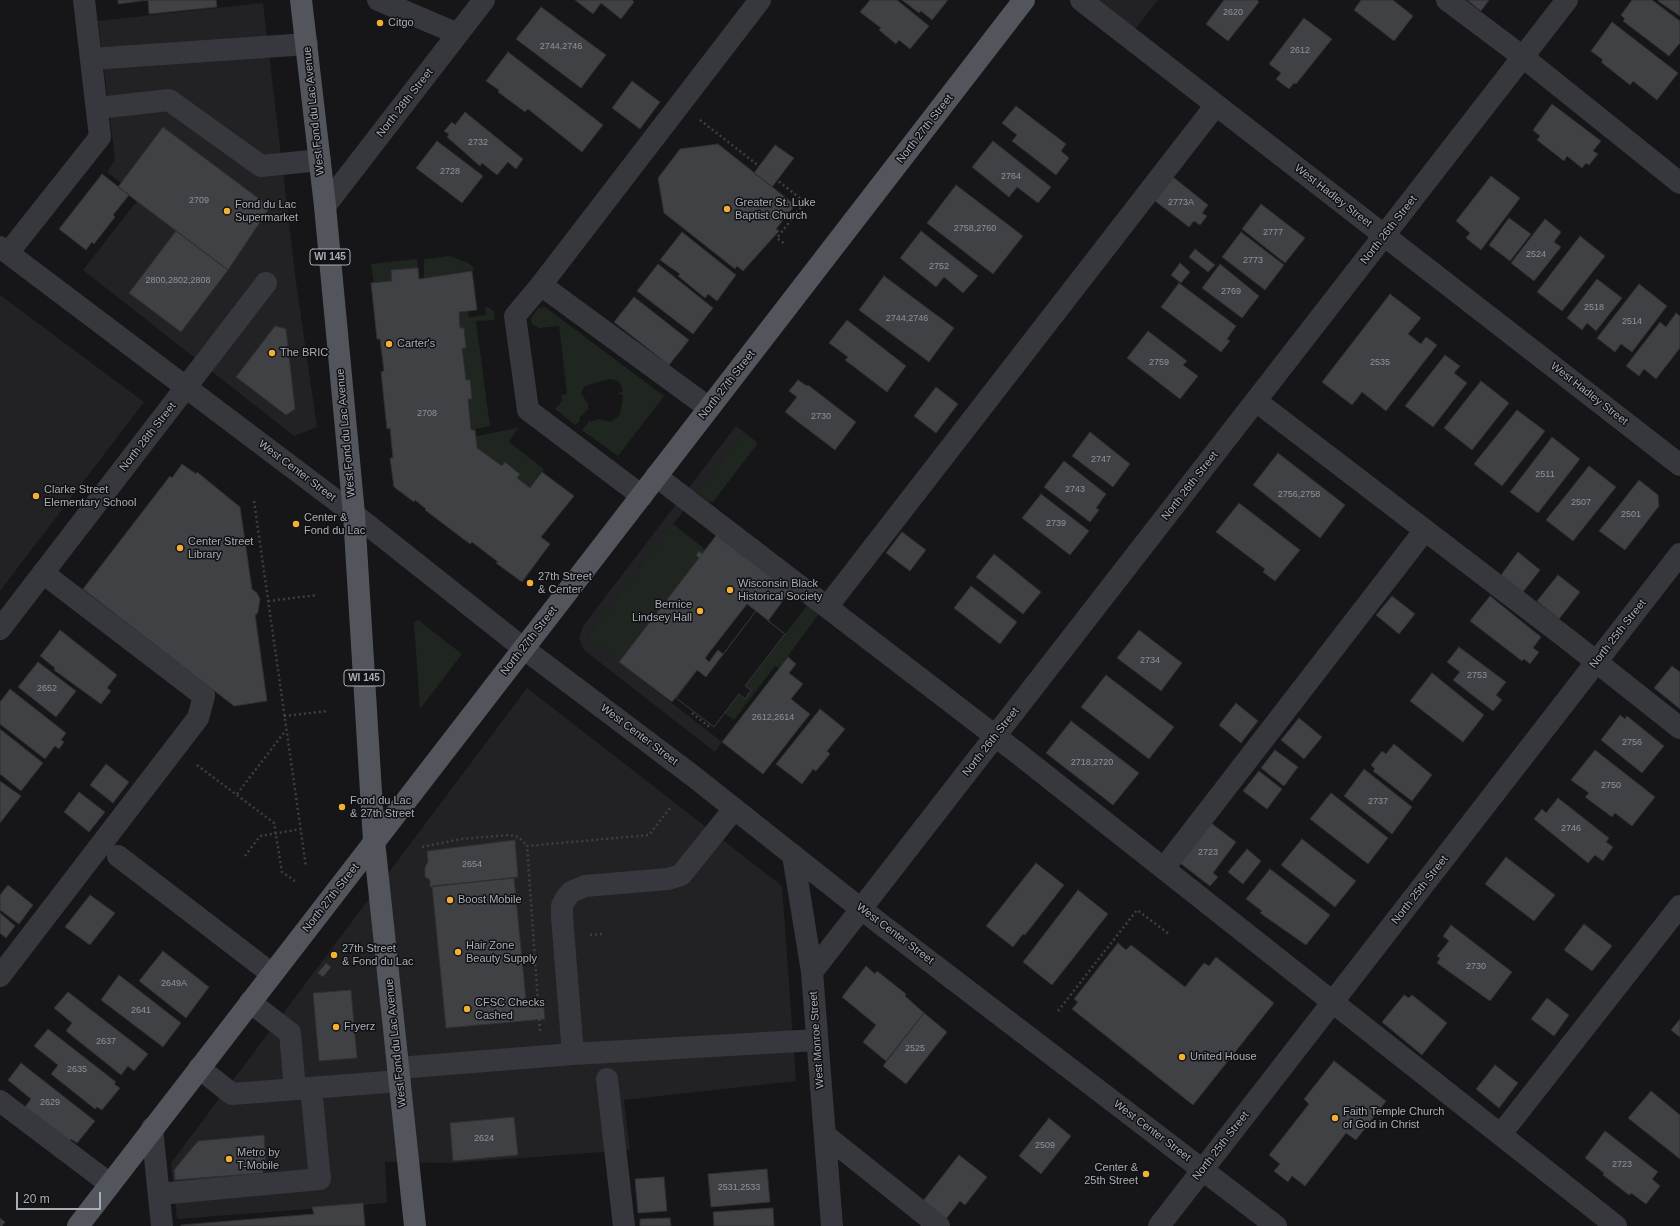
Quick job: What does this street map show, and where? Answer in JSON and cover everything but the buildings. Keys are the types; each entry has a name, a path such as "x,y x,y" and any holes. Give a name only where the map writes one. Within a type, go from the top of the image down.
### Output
{"main road":[{"name":"West Fond du Lac Avenue","path":"302,0 325,206 354,514 374,841 416,1226"},
{"name":"North 27th Street","path":"78,1226 152,1128 1024,0"}],"street":[{"path":"4,250 100,137 98,108 84,0"},
{"path":"378,0 458,34"},
{"name":"North 28th Street","path":"325,206 484,0"},
{"path":"642,496 528,410 515,316 541,285 760,0"},
{"name":"West Hadley Street","path":"1081,0 1680,464"},
{"path":"1447,0 1523,57 1680,183"},
{"name":"North 26th Street","path":"812,972 1567,0"},
{"path":"92,59 307,44"},
{"path":"98,108 169,100 261,166 320,160"},
{"path":"827,607 1216,105"},
{"name":"West Center Street","path":"4,250 354,514 524,648 734,809 861,909 1276,1226"},
{"name":"North 28th Street","path":"0,629 266,283"},
{"path":"541,285 709,408"},
{"path":"1256,401 1597,661 1680,728"},
{"path":"656,476 996,736 1334,1001 1616,1226"},
{"path":"1164,868 1425,530"},
{"name":"North 25th Street","path":"1159,1226 1680,554"},
{"path":"0,976 198,718 204,696 43,573"},
{"path":"573,1054 562,917 562,906 566,898 571,892 585,886 668,879 681,875 734,809"},
{"name":"West Monroe Street","path":"793,855 812,972 832,1226"},
{"path":"118,856 272,974"},
{"path":"1501,1134 1680,906"},
{"path":"159,1194 320,1179 303,1088 290,1033 250,1002"},
{"path":"199,1068 232,1094 303,1088 573,1054 817,1040"},
{"path":"607,1079 624,1226"},
{"path":"0,1101 110,1184"},
{"path":"152,1128 162,1226"},
{"path":"824,1135 939,1226"}],"path":[{"path":"698,119 805,202 777,238 786,245"},
{"path":"254,501 306,867"},
{"path":"268,601 317,595"},
{"path":"284,716 328,711"},
{"path":"692,713 708,726 710,724"},
{"path":"237,794 286,729"},
{"path":"197,764 274,823 282,872 294,882"},
{"path":"245,856 260,836 301,829"},
{"path":"422,847 461,839 509,835 519,837 527,846"},
{"path":"1058,1011 1137,910 1169,934"}],"shaded area":[{"path":"1081,0 1158,0 1129,37"},
{"path":"263,3 296,282 317,427 294,436 83,270 140,197 107,172 115,160 98,21"},
{"path":"450,256 468,263 474,270 424,278 424,259"},
{"path":"417,259 418,268 392,270 392,281 374,283 371,264"},
{"name":"Clarke Street Elementary School","path":"0,295 144,402 0,591"},
{"path":"485,306 494,311 495,319 476,321 490,426 471,430 468,399 472,399 470,380 466,380 462,348 466,347 464,328 460,328 459,312 468,311 469,317 486,315"},
{"path":"545,307 664,396 618,456 582,430 590,420 591,422 598,419 610,422 620,415 623,395 618,393 623,391 620,383 616,380 609,379 585,386 581,393 588,404 588,409 579,418 580,421 575,425 555,409 562,401 561,395 567,394 559,326 539,328 532,324 531,318 538,308"},
{"path":"736,426 744,432 587,637 722,742 715,752 584,650 579,638 583,626"},
{"path":"518,428 509,442 544,469 530,488 517,478 520,473 505,462 502,466 477,448 476,436"},
{"path":"744,432 758,443 713,502 708,501 697,493"},
{"path":"673,524 706,550 702,554 699,551 696,555 699,558 619,662 587,637"},
{"path":"809,603 821,611 779,668 775,666 734,720 724,713 739,694 745,699 751,690 745,686"},
{"path":"418,620 462,654 420,709 414,623"},
{"path":"527,688 782,886 796,1081 624,1100 630,1150 453,1163 385,1162 387,1203 177,1219 171,1163"}],"place":[{"name":"Citgo","path":"380,23"},
{"name":"Greater St. Luke Baptist Church","path":"727,209"},
{"name":"Fond du Lac Supermarket","path":"227,211"},
{"name":"Carter's","path":"389,344"},
{"name":"The BRIC","path":"272,353"},
{"name":"Clarke Street Elementary School","path":"36,496"},
{"name":"Center & Fond du Lac","path":"296,524"},
{"name":"Center Street Library","path":"180,548"},
{"name":"27th Street & Center","path":"530,583"},
{"name":"Wisconsin Black Historical Society","path":"730,590"},
{"name":"Bernice Lindsey Hall","path":"700,611"},
{"name":"Fond du Lac & 27th Street","path":"342,807"},
{"name":"Boost Mobile","path":"450,900"},
{"name":"Hair Zone Beauty Supply","path":"458,952"},
{"name":"27th Street & Fond du Lac","path":"334,955"},
{"name":"CFSC Checks Cashed","path":"467,1009"},
{"name":"Fryerz","path":"336,1027"},
{"name":"United House","path":"1182,1057"},
{"name":"Faith Temple Church of God in Christ","path":"1335,1118"},
{"name":"Metro by T-Mobile","path":"229,1159"},
{"name":"Center & 25th Street","path":"1146,1174"}]}
